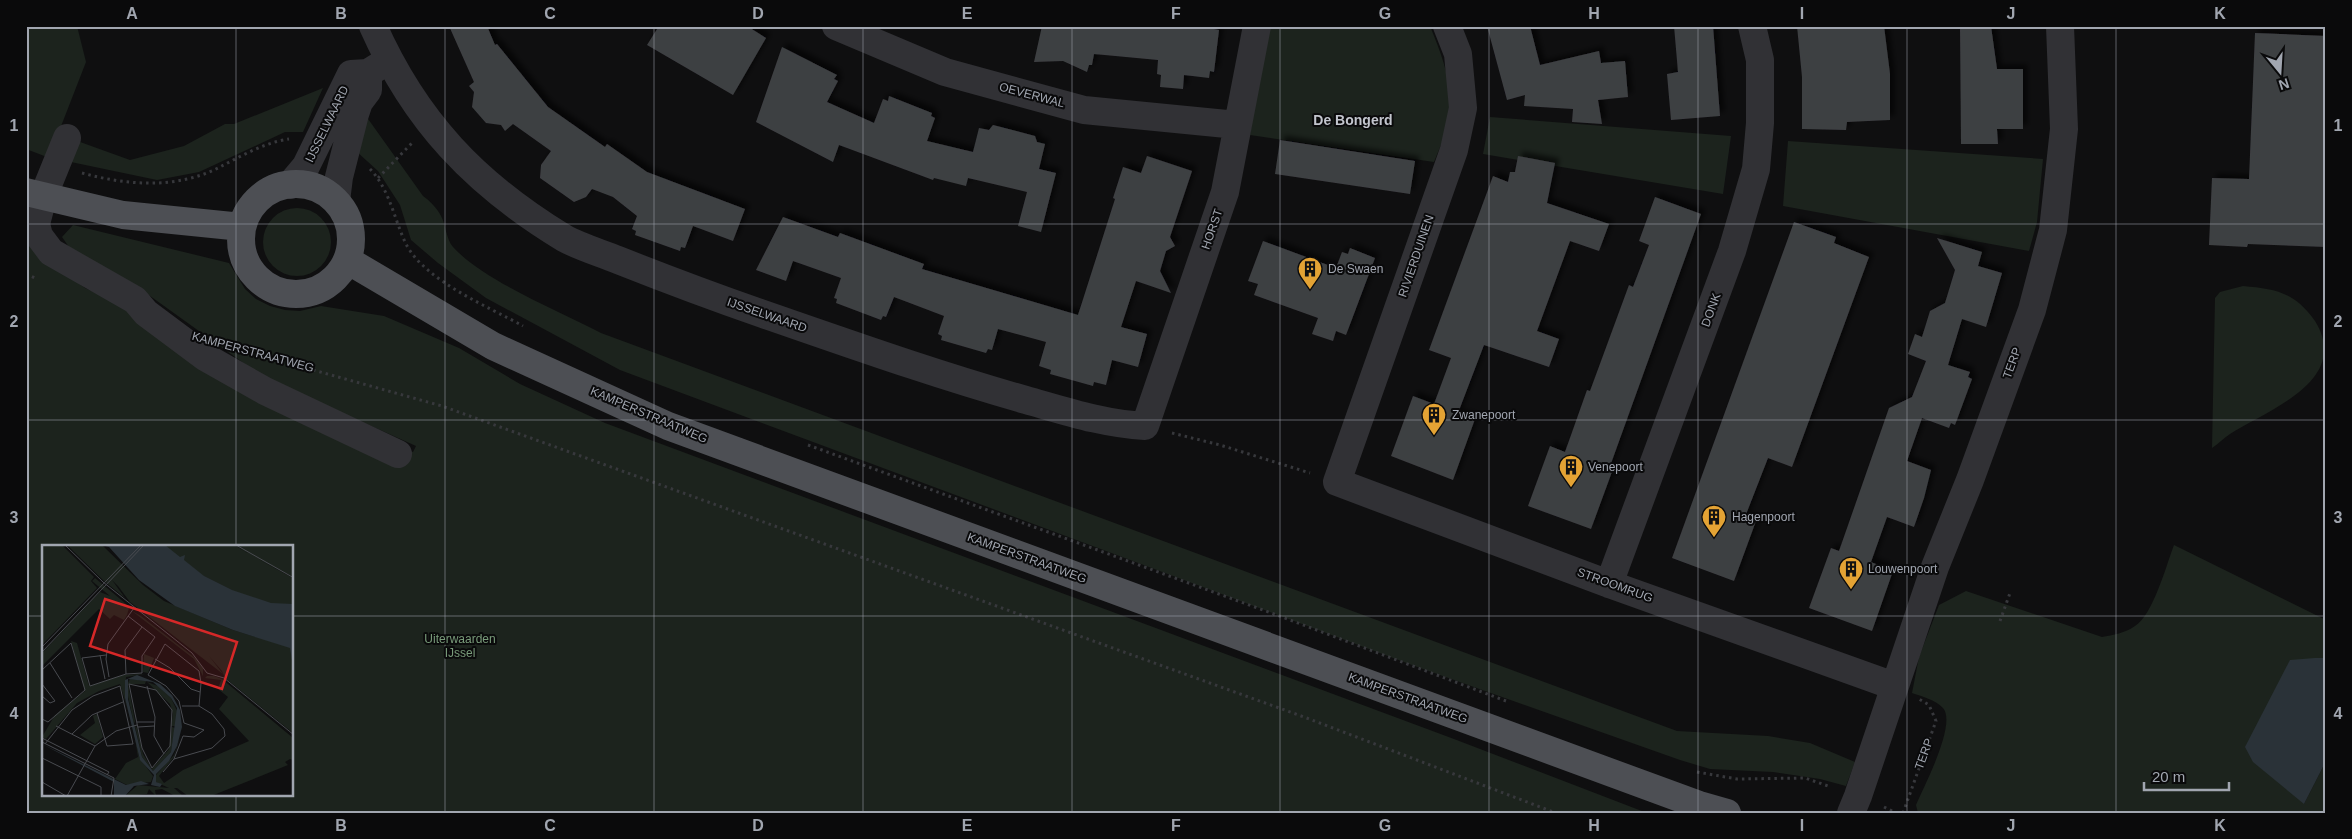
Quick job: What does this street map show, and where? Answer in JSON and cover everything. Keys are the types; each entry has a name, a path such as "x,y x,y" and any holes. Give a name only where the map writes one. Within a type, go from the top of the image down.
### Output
{"main road":[{"path":"290,185 315,188 336,201 345,214 350,229 351,245 347,260 334,280 314,292 290,295 268,288 251,272 242,251 242,227 248,211 259,198 274,189 290,185"},
{"path":"34,194 123,215 242,227"},
{"name":"KAMPERSTRAATWEG","path":"347,260 493,346 668,426 1699,805 1727,813"}],"street":[{"name":"IJSSELWAARD","path":"336,201 338,177 355,114 359,102 368,90 378,67 372,26"},
{"name":"OEVERWAL","path":"836,26 945,72 1084,110 1237,125"},
{"name":"HORST","path":"1145,426 1224,192 1257,26"},
{"name":"RIVIERDUINEN","path":"1337,482 1454,150 1463,108 1458,54 1447,26"},
{"name":"DONK","path":"1609,584 1732,251 1756,169 1760,123 1760,60 1752,26"},
{"name":"TERP","path":"1854,804 1935,568 1970,480 2032,310 2053,230 2064,129 2060,26"},
{"name":"IJSSELWAARD","path":"378,67 464,163 501,194 565,239 679,285 955,380 1115,424 1145,426"},
{"name":"IJSSELWAARD","path":"290,185 311,158 351,74 378,67"},
{"name":"KAMPERSTRAATWEG","path":"67,138 57,167 34,194 37,213 36,231 51,252 135,300 146,313 205,357 265,390 398,454"},
{"name":"STROOMRUG","path":"1337,482 1609,584 1894,686"}],"path":[{"path":"429,124 378,178 407,245 424,266 468,295 528,329"},
{"path":"57,167 112,179 169,184 198,177 268,144 280,140 297,139"},
{"name":"KAMPERSTRAATWEG","path":"260,355 442,406 1304,717 1556,813"},
{"path":"1145,426 1220,445 1337,482"},
{"path":"802,442 1509,702"},
{"path":"2000,621 2010,594"},
{"name":"TERP","path":"1894,686 1929,705 1936,722 1903,813"},
{"path":"1690,770 1737,778 1805,778 1854,804 1896,813"}],"green space":[{"path":"26,26 77,26 86,62 58,134 130,160 184,146 225,124 234,124 323,88 303,132 285,132 199,172 157,180 47,157 26,149"},
{"path":"1267,26 1430,26 1444,64 1450,102 1447,129 1434,162 1250,135"},
{"path":"366,116 423,196 437,210 443,220 451,244 467,260 502,283 601,333 1677,731 1768,736 1810,743 1855,762 1846,786 1820,779 1773,772 1710,769 1680,760 1412,665 620,370 486,298 438,263 411,240 400,205 378,171 356,151"},
{"path":"1490,117 1731,136 1723,194 1483,154"},
{"path":"1788,141 2043,159 2037,222 2029,251 1783,206"},
{"path":"297,208 310,211 321,218 328,229 331,242 328,255 321,266 310,273 297,276 284,273 273,266 266,255 263,242 266,229 273,218 284,211"},
{"name":"Uiterwaarden IJssel","path":"73,225 229,263 245,289 256,299 270,306 300,311 321,306 384,316 459,348 520,384 605,423 1454,739 1647,813 26,813 26,235 52,264 85,288 128,308 401,448 413,452 416,446 256,372 139,288 69,247 62,237"},
{"path":"2243,286 2275,291 2292,298 2300,304 2315,321 2323,342 2323,361 2314,377 2300,391 2283,404 2230,434 2212,448 2215,298 2220,292"},
{"path":"2174,545 2326,620 2326,658 2315,658 2304,804 2326,761 2326,813 1918,813 1916,805 1938,755 1946,727 1946,716 1940,705 1912,693 1919,657 1939,605 1966,591 2102,637 2115,634 2135,626 2148,612"}],"shaded area":[{"path":"2326,658 2326,761 2304,804 2253,762 2245,747 2290,660"}],"building":[{"path":"449,26 487,26 495,45 497,44 548,107 605,147 607,144 647,172 745,209 733,241 693,226 685,248 681,247 680,251 635,235 636,231 632,229 637,216 613,197 592,189 586,197 574,202 540,178 541,165 551,151 513,124 505,131 501,125 486,123 472,107 474,92 469,86 474,82"},
{"path":"659,26 747,26 766,38 733,95 647,45"},
{"path":"1042,26 1215,26 1214,29 1219,30 1214,72 1210,71 1209,78 1184,75 1183,89 1160,87 1161,75 1157,74 1158,60 1094,54 1092,65 1089,65 1087,72 1063,61 1034,62"},
{"path":"1487,26 1530,26 1540,65 1599,51 1601,63 1625,61 1628,97 1598,100 1602,124 1572,122 1573,109 1524,106 1525,95 1507,100"},
{"path":"1674,26 1713,26 1720,116 1671,120 1667,74 1678,72"},
{"path":"1797,26 1884,26 1890,74 1890,120 1847,122 1846,130 1802,129 1802,77"},
{"path":"1960,26 1991,26 1997,69 2023,69 2023,129 1997,129 1998,144 1961,144"},
{"path":"2255,33 2326,36 2326,247 2248,244 2247,247 2209,245 2212,178 2249,179"},
{"path":"782,47 837,75 834,79 838,81 827,102 874,123 883,99 888,101 889,96 932,113 931,116 935,118 927,141 973,152 979,128 989,130 993,125 1035,136 1037,142 1045,144 1039,169 1056,173 1041,232 1018,226 1027,192 968,178 966,186 934,178 933,180 839,145 833,162 756,122"},
{"path":"1280,140 1415,161 1410,194 1275,174"},
{"path":"1147,156 1192,171 1170,237 1175,246 1166,251 1160,271 1171,293 1136,281 1121,327 1147,334 1138,367 1112,360 1106,385 1094,382 1093,386 1050,374 1051,370 1039,366 1046,342 998,329 992,350 988,349 986,353 941,340 942,336 938,334 944,316 894,297 886,317 883,316 881,320 836,303 837,299 834,298 841,278 793,261 786,281 756,270 783,217 838,237 840,233 924,264 922,269 1078,315 1115,199 1113,198 1123,167 1141,173"},
{"path":"1518,156 1555,163 1547,203 1609,224 1599,251 1570,241 1537,331 1559,339 1549,367 1484,345 1458,413 1475,419 1453,480 1391,456 1413,396 1434,404 1451,358 1429,350 1493,176 1508,182 1510,172 1515,172"},
{"path":"1655,197 1701,214 1609,469 1613,469 1591,529 1528,506 1550,446 1565,452 1587,390 1590,391 1629,285 1633,287 1649,245 1639,241"},
{"path":"1794,222 1836,237 1834,243 1869,257 1792,467 1768,458 1745,517 1756,521 1734,581 1672,558"},
{"path":"1937,238 1982,252 1978,266 2002,273 1986,327 1962,319 1948,365 1970,372 1968,377 1972,379 1955,425 1951,423 1949,428 1922,418 1907,461 1931,470 1914,527 1887,517 1871,562 1893,571 1872,631 1809,608 1831,548 1839,551 1889,408 1912,397 1926,361 1908,354 1915,334 1922,337 1930,311 1945,303 1955,270"},
{"name":"De Swaen","path":"1263,241 1336,268 1342,252 1348,254 1350,248 1375,258 1346,335 1336,331 1333,341 1312,334 1318,318 1254,295 1258,284 1248,281"}],"place":[{"name":"De Swaen","path":"1310,290"},
{"name":"Zwanepoort","path":"1434,436"},
{"name":"Venepoort","path":"1571,488"},
{"name":"Hagenpoort","path":"1714,538"},
{"name":"Louwenpoort","path":"1851,590"}],"district":[{"name":"De Bongerd","path":"1353,120"}]}
